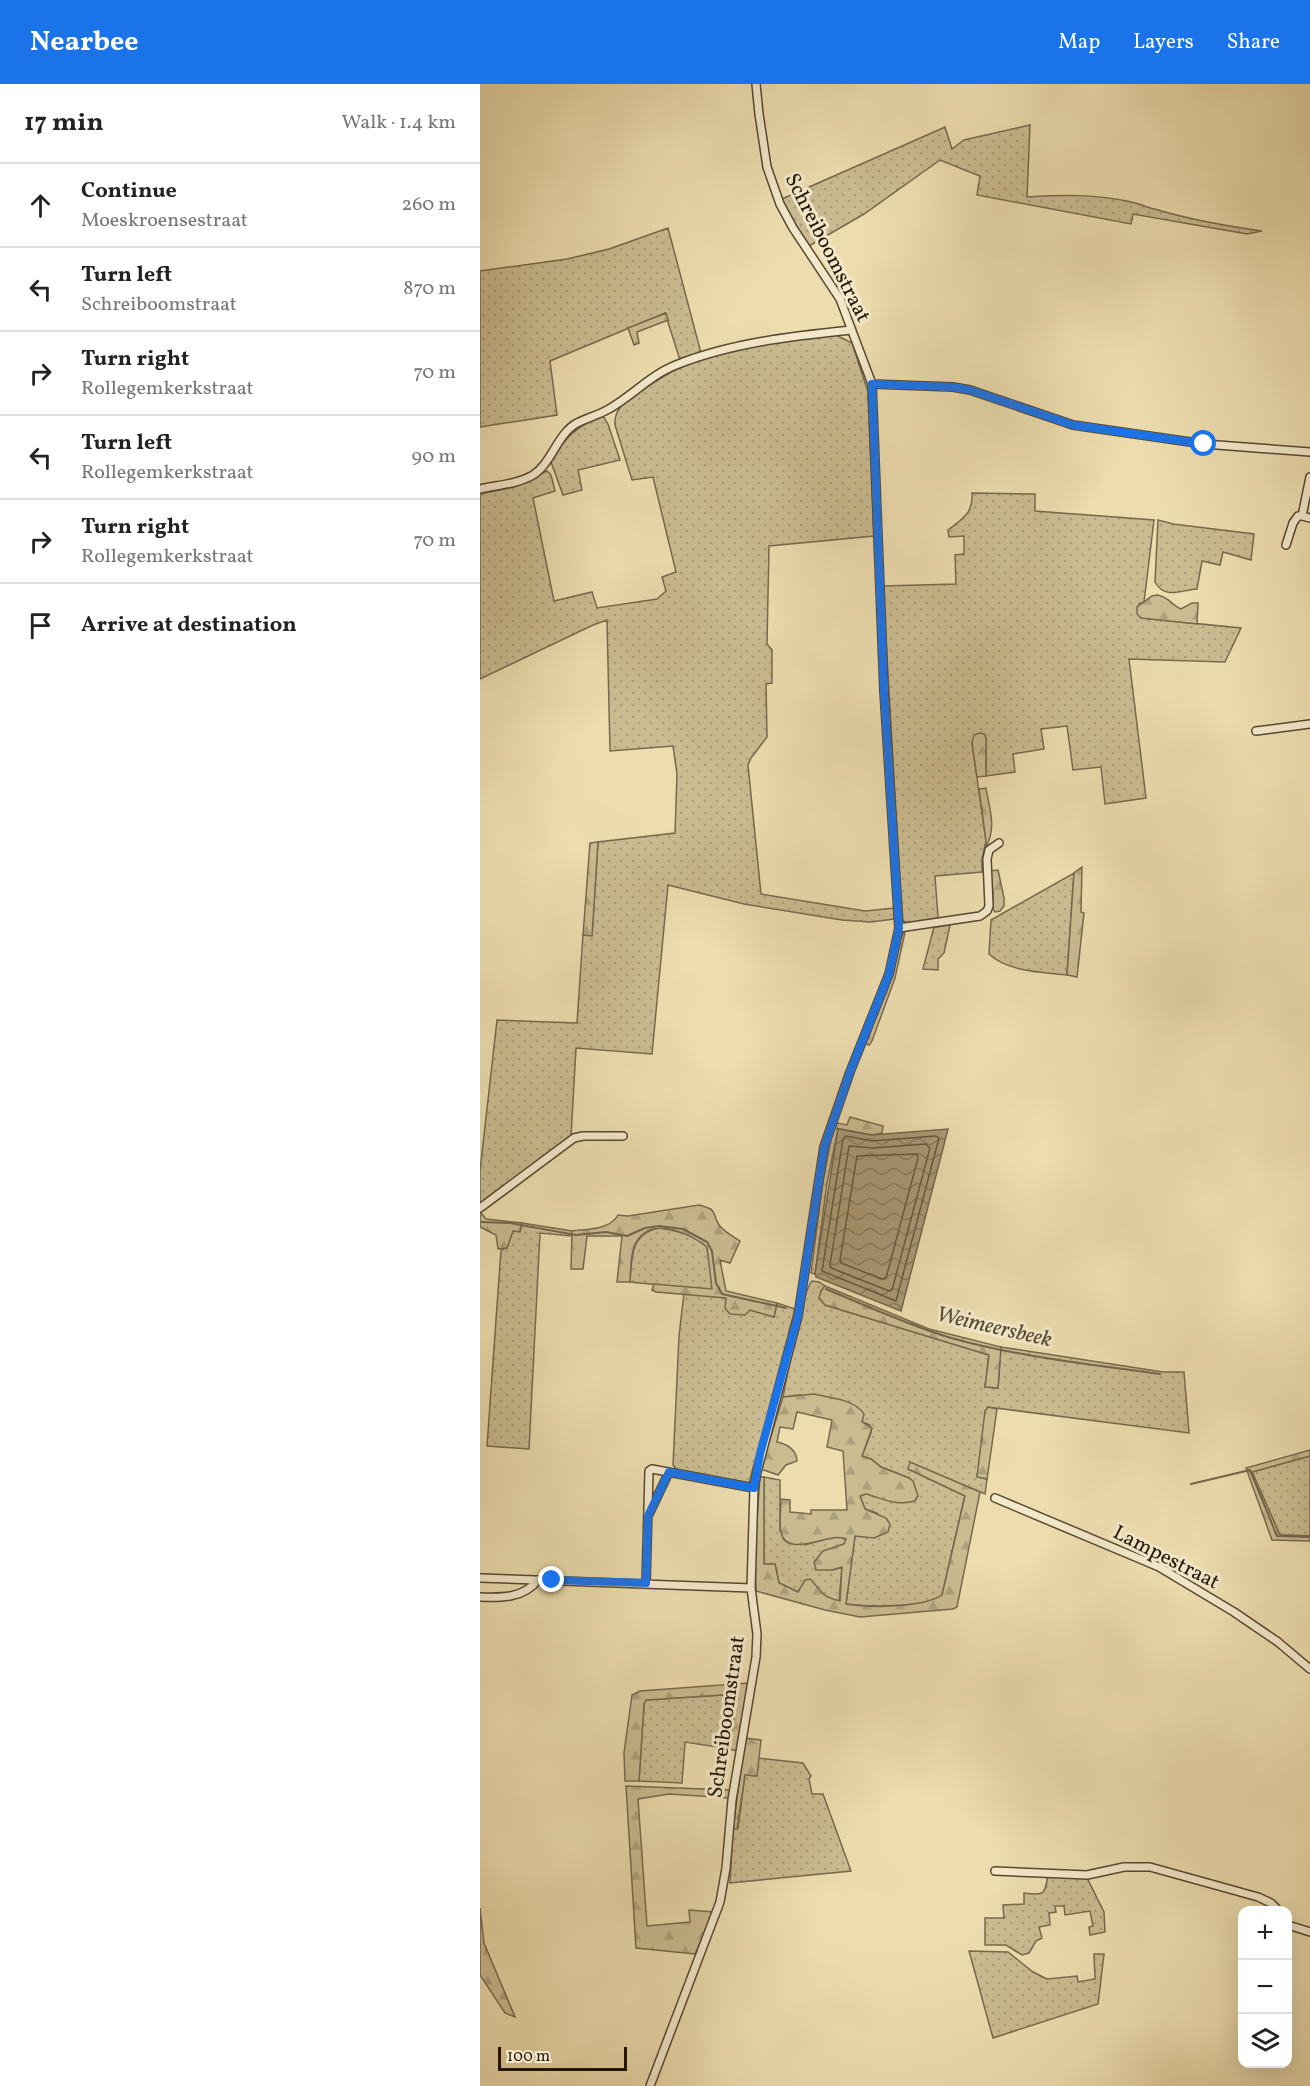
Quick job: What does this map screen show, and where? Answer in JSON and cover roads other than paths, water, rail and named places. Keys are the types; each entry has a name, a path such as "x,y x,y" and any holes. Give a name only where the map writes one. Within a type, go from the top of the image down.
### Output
{"street":[{"name":"Schreiboomstraat","path":"650,2086 721,1894 732,1800 756,1657 757,1634 751,1588 754,1488 760,1454 798,1316 824,1148 850,1072 889,974 899,928 884,691 872,384 840,299 793,228 780,204 767,167 756,84"},
{"path":"480,489 514,482 534,474 575,423 607,410 674,366 707,355 754,344 851,330"},
{"path":"872,384 953,387 970,390 1073,425 1118,433 1233,447 1310,452"},
{"path":"1286,545 1298,516 1306,517 1310,477"},
{"path":"1257,731 1310,724"},
{"path":"899,928 980,916 987,911 989,906 987,859 989,850 999,843"},
{"path":"480,1208 574,1138 623,1136"},
{"path":"646,1583 649,1471 669,1472 754,1488"},
{"path":"648,1516 669,1472"},
{"name":"Lampestraat","path":"995,1498 1159,1568 1234,1612 1278,1642 1310,1669"},
{"path":"480,1578 751,1588"},
{"path":"480,1597 507,1597 519,1594 538,1580"},
{"path":"996,1871 1087,1875 1124,1867 1150,1867 1258,1897 1274,1906"},
{"path":"1292,1926 1310,1932"}],"water":[{"path":"838,1129 872,1135 948,1129 901,1311 816,1277"}],"waterway":[{"name":"Weimeersbeek","path":"480,1222 510,1223 576,1235 606,1232 627,1236 645,1228 659,1226 683,1229 707,1242 712,1251 716,1283 722,1294 786,1308"},
{"name":"Weimeersbeek","path":"826,1289 919,1327 977,1345 1160,1374"},
{"name":"Weimeersbeek","path":"1191,1484 1250,1470 1277,1536 1310,1537"}]}
